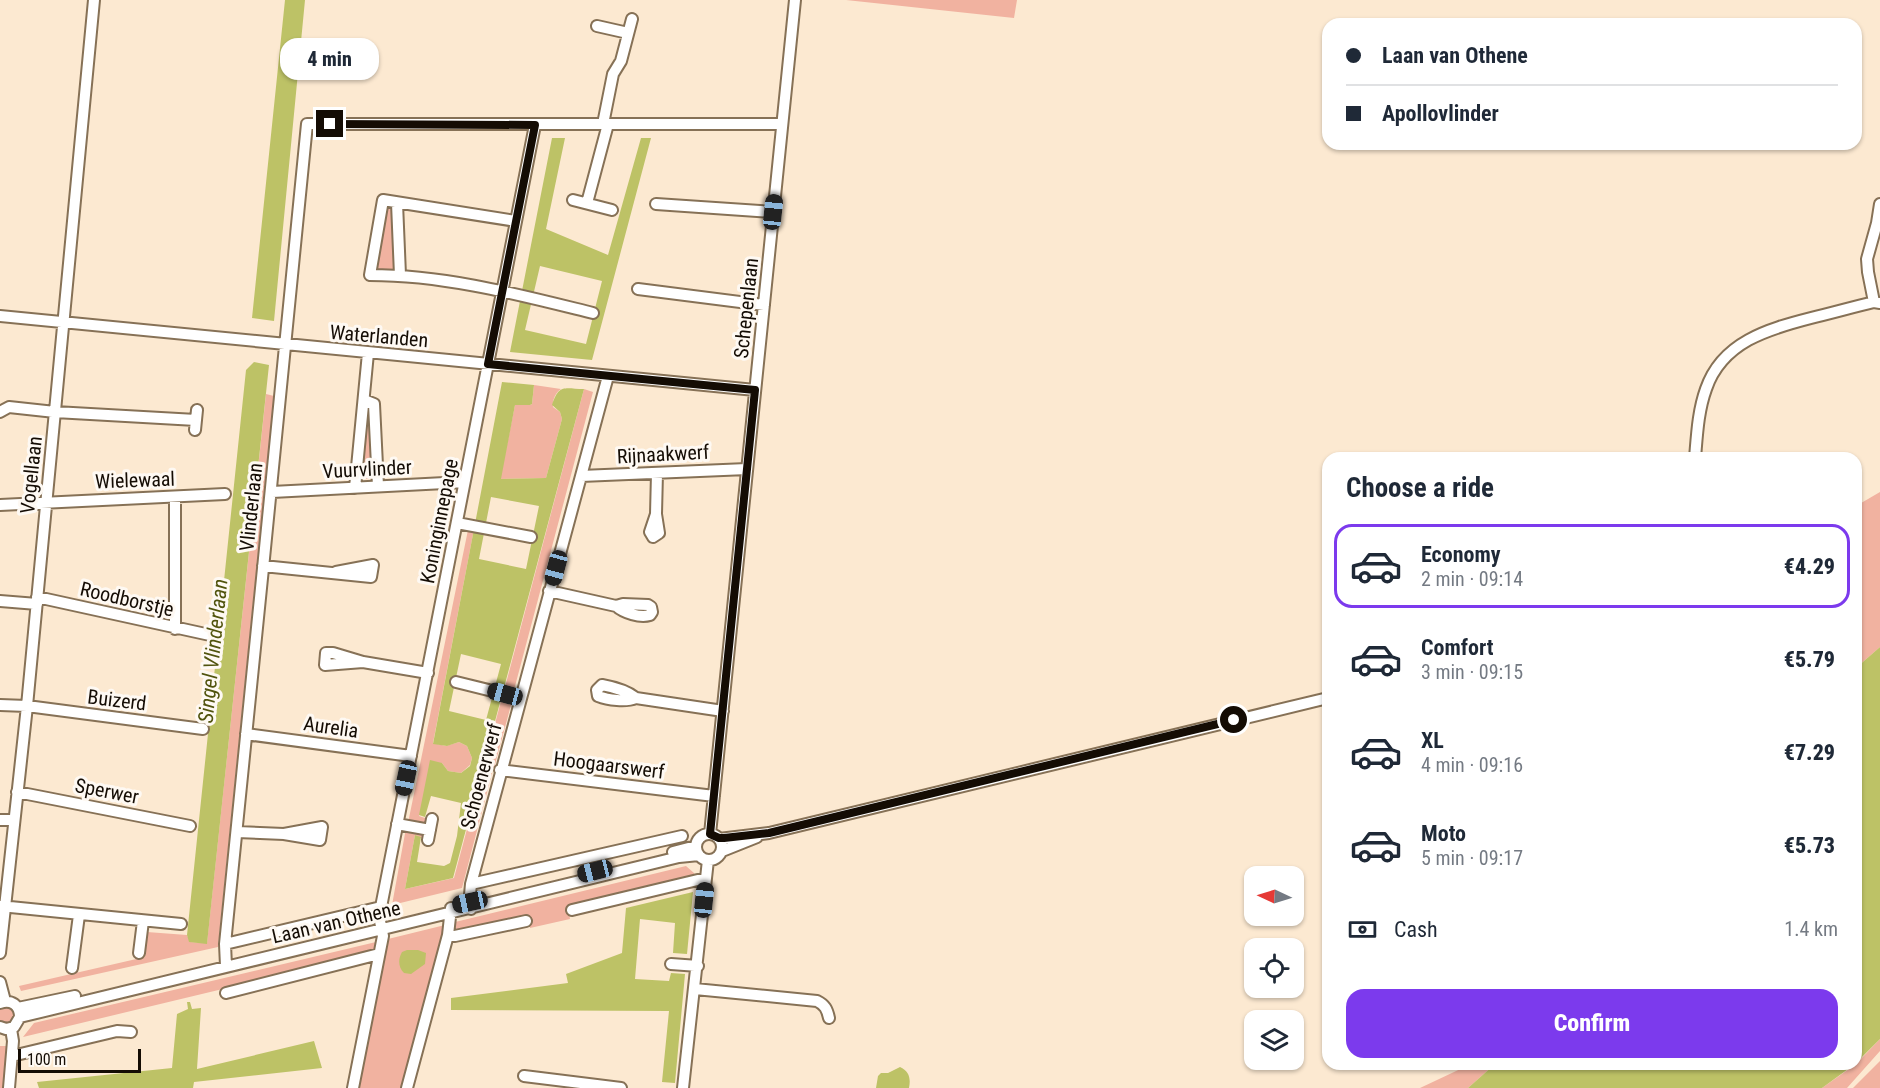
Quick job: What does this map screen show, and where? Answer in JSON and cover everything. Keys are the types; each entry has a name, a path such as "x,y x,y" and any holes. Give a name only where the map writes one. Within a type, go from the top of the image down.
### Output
{"street":[{"name":"Vogellaan","path":"0,953 5,819 17,792 27,706 94,0"},
{"name":"Schepenlaan","path":"715,836 714,795 795,0"},
{"path":"587,203 605,124 613,74 621,61 632,19"},
{"path":"597,26 628,33"},
{"name":"Vlinderlaan","path":"226,963 225,944 307,124 535,125"},
{"path":"535,125 783,124"},
{"name":"Koninginnepage","path":"353,1088 383,936 379,916 535,125"},
{"path":"516,221 383,200 370,275 400,275 502,291 593,313"},
{"path":"573,200 612,210"},
{"path":"397,203 400,275"},
{"path":"656,204 773,212"},
{"path":"1696,452 1705,390 1719,363 1734,348 1767,330 1878,301 1868,272 1867,259 1880,204"},
{"path":"638,289 764,305"},
{"name":"Waterlanden","path":"0,316 755,390"},
{"path":"355,488 368,353"},
{"name":"Schoenerwerf","path":"471,905 471,884 608,376"},
{"path":"364,400 374,404 378,486"},
{"path":"3,407 196,420"},
{"name":"Rijnaakwerf","path":"581,476 747,469"},
{"path":"656,514 657,473"},
{"name":"Vuurvlinder","path":"272,492 464,482"},
{"name":"Wielewaal","path":"0,505 225,494"},
{"path":"175,497 175,628"},
{"path":"457,523 531,537"},
{"path":"263,566 336,572"},
{"path":"549,591 616,606"},
{"name":"Roodborstje","path":"0,601 37,601 210,635"},
{"path":"363,662 428,673"},
{"path":"456,682 521,698"},
{"path":"636,698 723,711"},
{"path":"701,854 717,858 722,851 769,833 1322,699"},
{"name":"Buizerd","path":"0,705 27,706 202,729"},
{"name":"Aurelia","path":"246,734 411,756"},
{"name":"Hoogaarswerf","path":"501,770 714,795"},
{"name":"Sperwer","path":"17,792 190,826"},
{"path":"397,824 430,830"},
{"path":"237,832 284,834"},
{"path":"683,1088 706,878 700,838 769,833"},
{"path":"471,884 682,836"},
{"path":"715,836 722,846 722,851"},
{"path":"656,843 659,859"},
{"name":"Laan van Othene","path":"19,1012 659,859 701,854"},
{"path":"572,910 706,878"},
{"path":"3,907 181,924"},
{"name":"Laan van Othene","path":"225,944 381,907"},
{"path":"407,1088 448,935 451,910"},
{"path":"72,968 79,915"},
{"path":"140,953 143,921"},
{"path":"448,935 455,936 526,921"},
{"path":"226,993 379,954"},
{"path":"671,964 698,966"},
{"path":"0,982 2,1002 13,1003 19,1012 17,1024 5,1028 13,1041 9,1088"},
{"path":"695,989 817,1001 828,1010 829,1018"},
{"path":"12,1056 117,1031 131,1032"},
{"path":"524,1076 621,1088"}],"shaded area":[{"path":"285,0 305,0 274,321 252,318"},
{"path":"846,0 1017,0 1014,18"},
{"path":"552,138 565,138 546,229 608,255 641,138 651,138 592,360 510,352","holes":["540,266 602,281 586,344 525,330"]},
{"path":"385,205 392,205 395,267 392,272 377,271 375,268"},
{"path":"254,362 269,365 207,944 189,942 187,935 246,370"},
{"path":"502,382 534,385 532,404 515,405 501,479 546,478 562,419 560,412 552,405 557,393 567,388 584,389 453,878 405,889 415,835 421,837 417,862 444,866 450,863 457,836 461,803 431,796 425,817 419,815 430,760 442,763 448,771 461,773 470,766 472,758 467,746 459,742 447,746 433,744","holes":["491,497 539,506 526,569 479,559","461,654 501,664 486,720 449,711"]},
{"path":"534,385 561,389 555,396 553,407 560,412 562,419 546,478 500,479 515,405 532,404"},
{"path":"584,389 593,392 514,690 505,687"},
{"path":"266,394 274,396 218,947 21,991 19,986 145,957 147,932 187,935 190,942 207,943"},
{"path":"369,405 374,479 359,479 367,406"},
{"path":"1880,492 1880,647 1862,663 1862,502"},
{"path":"474,529 433,743 446,746 459,742 467,746 472,758 470,765 461,773 448,771 442,763 419,816 428,819 427,824 408,823 468,530"},
{"path":"1880,647 1880,1039 1862,1057 1862,663"},
{"path":"501,701 511,705 494,768 488,768 487,771 492,773 462,888 392,905 406,828 425,833 425,840 415,835 405,889 454,878"},
{"path":"686,866 696,877 568,907 570,919 530,928 527,917 456,932 454,927 455,922"},
{"path":"693,892 687,954 673,953 675,923 640,919 635,979 669,981 671,973 685,974 675,1083 662,1082 669,1011 451,1010 451,998 568,983 566,974 622,953 626,908"},
{"path":"445,925 403,1088 358,1088 388,939"},
{"path":"376,942 376,952 23,1037 34,1023"},
{"path":"407,950 426,953 425,964 411,974 402,971 399,960 402,952"},
{"path":"187,1002 190,1002 192,1009 201,1008 197,1069 314,1041 322,1068 194,1082 193,1088 39,1088 37,1082 172,1068 177,1014 188,1009"},
{"path":"11,1006 16,1012 13,1024 0,1024 0,1007"},
{"path":"1880,1039 1880,1051 1847,1088 1822,1088 1848,1070 1862,1070 1862,1058"},
{"path":"0,1046 10,1046 6,1088 0,1088"},
{"path":"1880,1061 1880,1088 1853,1088"},
{"path":"900,1067 909,1075 909,1088 876,1088 878,1076 881,1073 888,1073"},
{"path":"1458,1070 1488,1070 1468,1088 1420,1088"},
{"path":"1488,1070 1847,1070 1822,1088 1468,1088"}],"route":[{"path":"330,124 535,125 488,364 755,390 710,834 719,838 729,838 769,833 1234,720"}],"water label":[{"name":"Singel Vlinderlaan","path":"213,651"}]}
